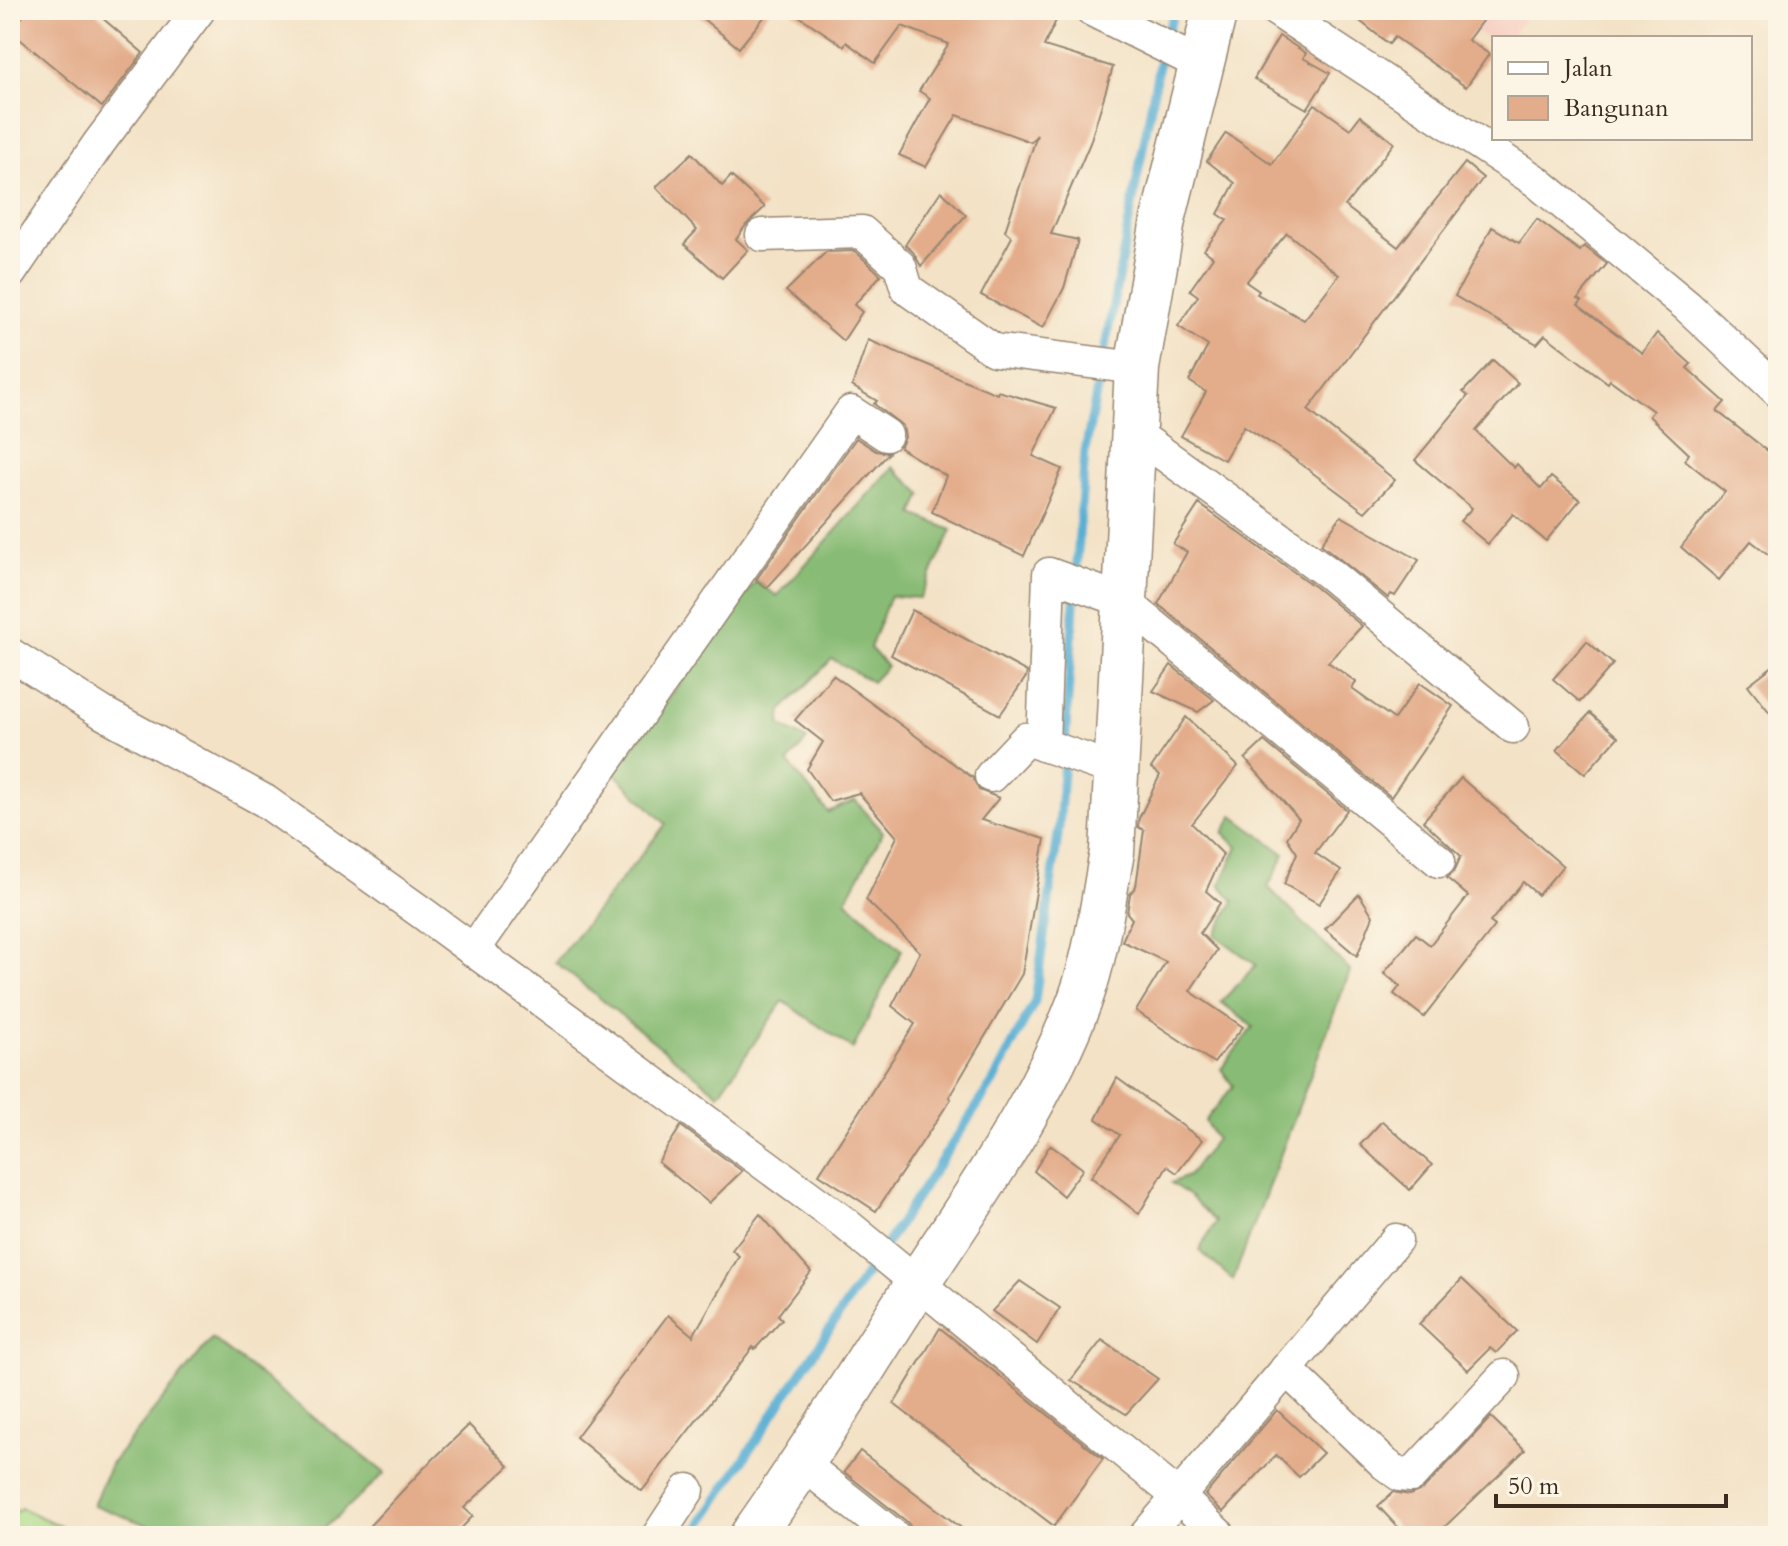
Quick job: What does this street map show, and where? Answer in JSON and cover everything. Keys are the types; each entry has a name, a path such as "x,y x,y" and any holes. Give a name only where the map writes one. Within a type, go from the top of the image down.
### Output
{"main road":[{"path":"752,1536 803,1464 911,1276 1005,1152 1056,1058 1081,997 1112,852 1072,755 1092,589 1133,432 1128,367 1163,220 1190,60 1215,10"}],"street":[{"path":"10,273 99,143 199,10"},
{"path":"1276,10 1536,181 1687,306 1778,391"},
{"path":"1102,16 1190,60"},
{"path":"762,235 862,232 900,266 907,289 994,350 1128,367"},
{"path":"473,951 851,412 886,435"},
{"path":"1133,432 1327,572 1513,727"},
{"path":"991,776 1026,739 1072,755 1049,574 1092,589 1439,861"},
{"path":"10,654 103,713 265,801 473,951 842,1221 1179,1497 1220,1536"},
{"path":"1145,1536 1396,1240"},
{"path":"1286,1369 1385,1464 1400,1475 1411,1476 1504,1376"},
{"path":"803,1464 894,1536"},
{"path":"658,1536 688,1490"}],"shaded area":[{"path":"1444,10 1531,10 1512,36 1492,36 1492,42"}],"green space":[{"path":"893,467 922,494 913,514 952,530 920,598 890,596 870,648 887,666 872,682 832,659 782,710 780,725 807,740 788,762 828,812 855,800 883,832 846,900 902,950 853,1049 783,1001 719,1094 555,962 666,824 614,773 756,581 777,596"},
{"path":"1233,816 1285,854 1268,887 1350,971 1233,1280 1199,1250 1216,1222 1190,1196 1171,1183 1188,1176 1216,1139 1205,1121 1233,1086 1221,1069 1253,1027 1221,1002 1256,965 1215,935 1234,901 1220,885 1238,847 1223,833"},
{"path":"212,1338 385,1473 316,1536 177,1536 93,1505 110,1465"},
{"path":"21,1508 82,1536 10,1536 10,1516"}],"building":[{"path":"28,10 93,10 143,53 102,107 10,31"},
{"path":"692,10 770,10 739,48"},
{"path":"790,10 1061,10 1044,46 1113,67 1090,143 1051,234 1078,240 1064,288 1043,328 981,295 1012,237 1005,231 1037,135 1031,142 957,115 926,167 899,155 930,98 919,91 949,44 902,26 875,63 846,42 844,46"},
{"path":"1346,10 1490,10 1468,40 1489,54 1466,87 1395,37 1389,44"},
{"path":"1279,36 1306,53 1303,58 1330,73 1307,109 1254,79"},
{"path":"1315,104 1350,129 1360,116 1394,143 1345,206 1398,247 1465,163 1483,178 1308,410 1395,480 1365,512 1244,426 1224,460 1181,436 1206,392 1189,381 1208,346 1178,326 1198,296 1190,290 1213,257 1204,250 1227,220 1218,214 1235,183 1207,161 1226,133 1272,164","holes":["1287,233 1339,275 1304,320 1257,294 1259,291 1246,282"]},
{"path":"692,153 722,186 731,176 765,207 736,239 748,250 722,278 684,244 697,230 656,187"},
{"path":"941,191 966,215 921,266 905,245"},
{"path":"1537,219 1580,251 1584,246 1607,264 1578,299 1582,301 1578,305 1642,353 1657,333 1691,364 1687,368 1725,402 1717,411 1778,459 1778,562 1751,541 1719,580 1681,547 1725,492 1685,460 1689,454 1649,416 1653,411 1610,380 1608,383 1545,335 1537,344 1455,296 1492,227 1519,243"},
{"path":"855,251 881,275 854,305 862,312 843,341 786,291 826,252"},
{"path":"868,340 997,394 998,391 1056,408 1033,456 1062,469 1024,556 932,512 946,476 900,448 905,437 903,426 874,404 877,401 852,386"},
{"path":"1493,360 1518,383 1476,431 1514,468 1517,464 1541,489 1551,477 1580,500 1546,541 1513,514 1488,544 1460,521 1472,508 1415,460 1468,396 1463,392"},
{"path":"856,438 876,451 889,453 767,588 756,580"},
{"path":"1199,504 1315,587 1362,626 1328,662 1356,682 1352,689 1394,719 1420,683 1453,706 1391,797 1158,604 1187,552 1173,544"},
{"path":"1341,516 1419,560 1395,596 1391,594 1388,598 1321,544"},
{"path":"912,610 1027,672 1000,715 891,655"},
{"path":"1587,641 1613,664 1580,702 1553,679"},
{"path":"1778,662 1778,723 1748,685"},
{"path":"1171,665 1214,700 1198,712 1153,691"},
{"path":"833,675 973,778 979,790 999,798 981,820 1045,839 1022,974 949,1097 951,1099 876,1211 819,1174 915,1024 892,1006 920,952 866,900 897,837 859,793 830,801 807,769 823,742 795,720"},
{"path":"1590,713 1618,737 1585,774 1557,750"},
{"path":"1186,717 1238,766 1192,824 1223,854 1206,891 1220,903 1200,933 1217,950 1190,991 1243,1027 1214,1063 1136,1011 1166,962 1122,941 1132,919 1127,913 1130,894 1136,886 1144,830 1138,827 1139,818 1160,775 1151,768"},
{"path":"1264,741 1347,810 1315,853 1341,871 1319,904 1284,884 1297,853 1287,838 1299,819 1245,759"},
{"path":"1461,778 1563,866 1538,895 1523,882 1490,922 1495,926 1424,1017 1394,994 1400,986 1384,973 1416,934 1430,945 1468,896 1447,878 1454,872 1461,856 1423,821"},
{"path":"1359,894 1373,916 1357,956 1325,929"},
{"path":"1117,1078 1202,1140 1177,1173 1167,1166 1139,1214 1091,1177 1120,1135 1096,1119"},
{"path":"1382,1121 1432,1165 1410,1190 1360,1145"},
{"path":"681,1126 742,1171 709,1203 658,1162"},
{"path":"1050,1145 1083,1169 1063,1196 1034,1171"},
{"path":"760,1214 811,1272 778,1315 782,1319 755,1349 753,1347 642,1491 576,1437 668,1315 693,1336 739,1256 732,1250"},
{"path":"1462,1279 1517,1331 1496,1353 1490,1348 1468,1370 1419,1324"},
{"path":"1020,1281 1060,1308 1037,1344 992,1311"},
{"path":"940,1328 1103,1459 1054,1526 894,1404"},
{"path":"1102,1340 1158,1379 1126,1414 1071,1380"},
{"path":"1277,1410 1323,1453 1299,1477 1276,1455 1223,1512 1205,1495"},
{"path":"1491,1417 1525,1450 1435,1536 1406,1536 1378,1506 1393,1492 1410,1495 1424,1489"},
{"path":"469,1425 509,1466 464,1508 473,1516 454,1536 360,1536 423,1469"},
{"path":"860,1451 972,1536 919,1536 906,1521 844,1472"}],"waterway":[{"path":"1076,577 1085,452 1162,48 1175,10"},
{"path":"1065,744 1075,591"},
{"path":"693,1536 993,1082 1035,1001 1059,828 1064,759"}]}
